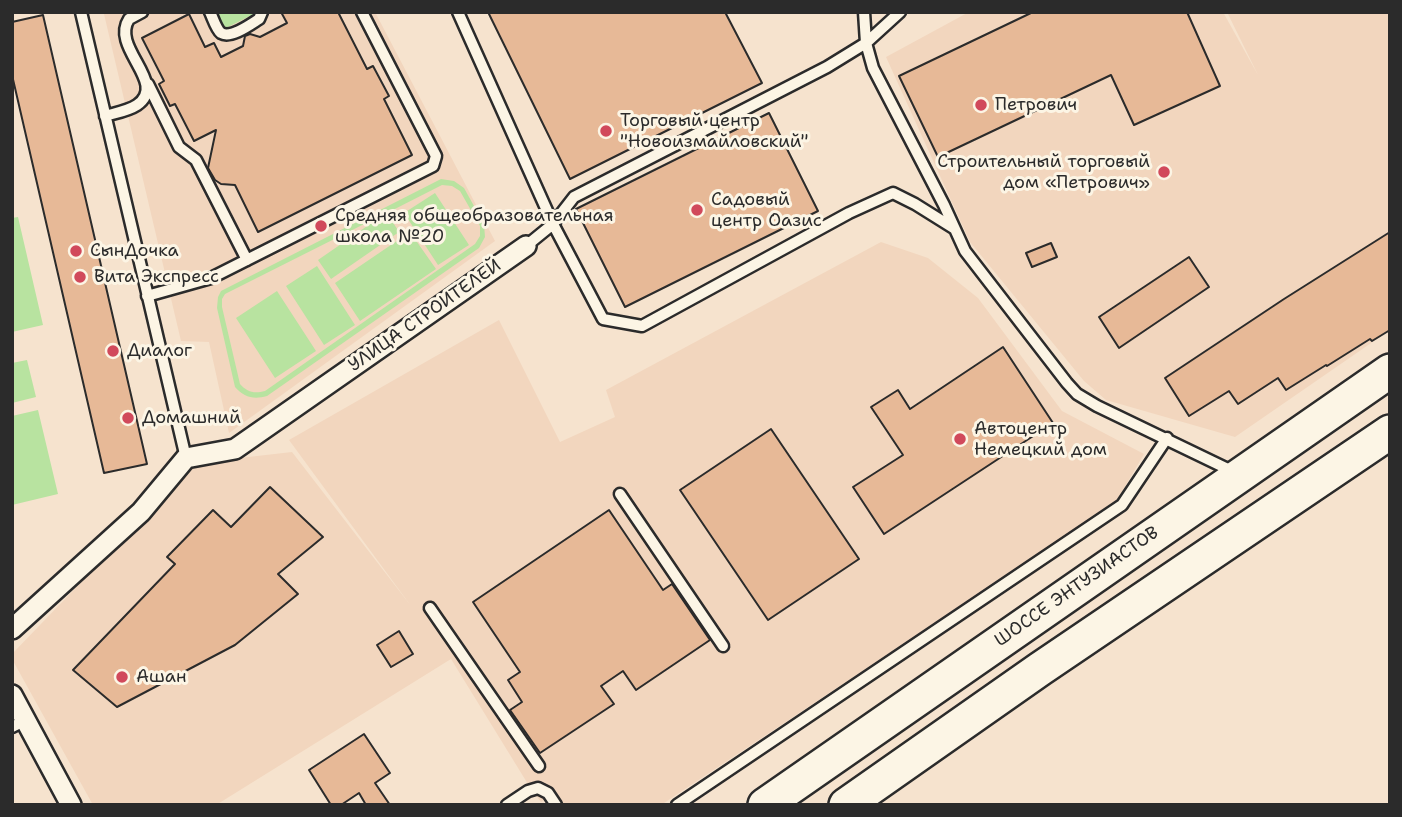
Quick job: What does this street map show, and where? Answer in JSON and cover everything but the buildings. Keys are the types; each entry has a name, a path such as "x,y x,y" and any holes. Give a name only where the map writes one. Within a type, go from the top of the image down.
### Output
{"highway":[{"name":"ШОССЕ ЭНТУЗИАСТОВ","path":"765,805 1390,371"},
{"path":"846,805 1390,432"}],"street":[{"name":"УЛИЦА СТРОИТЕЛЕЙ","path":"186,458 235,449 526,246"},
{"path":"12,629 141,512 186,458"},
{"path":"12,695 19,724 71,805"}],"lane":[{"path":"81,12 186,458"},
{"path":"142,12 129,19 125,32 127,44 180,147 196,160 247,260"},
{"path":"210,12 220,32 225,34 259,19 262,12"},
{"path":"147,296 211,278 433,166 436,156 362,12"},
{"path":"458,12 553,224 603,318 642,326 849,213 893,193 955,229"},
{"path":"864,12 866,43 873,68 965,251 1077,394 1097,407 1238,474"},
{"name":"УЛИЦА СТРОИТЕЛЕЙ","path":"526,246 553,224 574,197 786,90 866,43 900,12"},
{"path":"105,116 138,104 145,96 148,84"},
{"path":"677,805 1122,505 1167,438"},
{"path":"620,494 723,646"},
{"path":"430,608 539,766"},
{"path":"507,805 528,790 538,788 548,793 556,805"}],"shaded area":[{"name":"Средняя общеобразовательная школа №20","path":"375,12 495,241 229,433 209,342 181,341 104,14"},
{"name":"Строительный торговый дом «Петрович»","path":"969,12 1223,12 1258,75 1227,12 1390,12 1390,330 1235,437 1106,400 1084,381 970,242 886,57"},
{"path":"881,242 928,258 978,298 1062,411 1144,454 1116,502 661,805 564,805 555,793 541,802 451,659 216,805 93,805 12,659 12,654 196,463 292,452 411,606 289,440 499,320 560,442 615,417 606,390"}],"green space":[{"path":"216,12 256,12 256,13 224,29"},
{"path":"441,179 454,181 464,188 484,224 485,237 479,248 267,396 249,397 235,387 217,308 221,291","holes":["442,185 452,186 460,191 480,226 480,236 475,244 265,391 251,392 240,384 222,307 225,294 386,213 318,260 331,279 399,232 387,213"]},
{"path":"435,193 469,245 438,265 404,213"},
{"path":"18,217 43,325 12,332 12,218"},
{"path":"410,232 436,269 360,321 335,283"},
{"path":"317,266 355,325 324,345 286,286"},
{"path":"277,291 316,351 275,378 236,318"},
{"path":"27,360 36,397 12,403 12,363"},
{"path":"38,410 58,494 12,505 12,416"}],"place":[{"name":"Петрович","path":"981,105"},
{"name":"Торговый центр \"Новоизмайловский\"","path":"606,131"},
{"name":"Строительный торговый дом «Петрович»","path":"1164,172"},
{"name":"Садовый центр Оазис","path":"697,210"},
{"name":"Средняя общеобразовательная школа №20","path":"321,226"},
{"name":"СынДочка","path":"76,251"},
{"name":"Вита Экспресс","path":"80,277"},
{"name":"Диалог","path":"113,351"},
{"name":"Домашний","path":"128,418"},
{"name":"Автоцентр Немецкий дом","path":"960,439"},
{"name":"Ашан","path":"122,677"}]}
